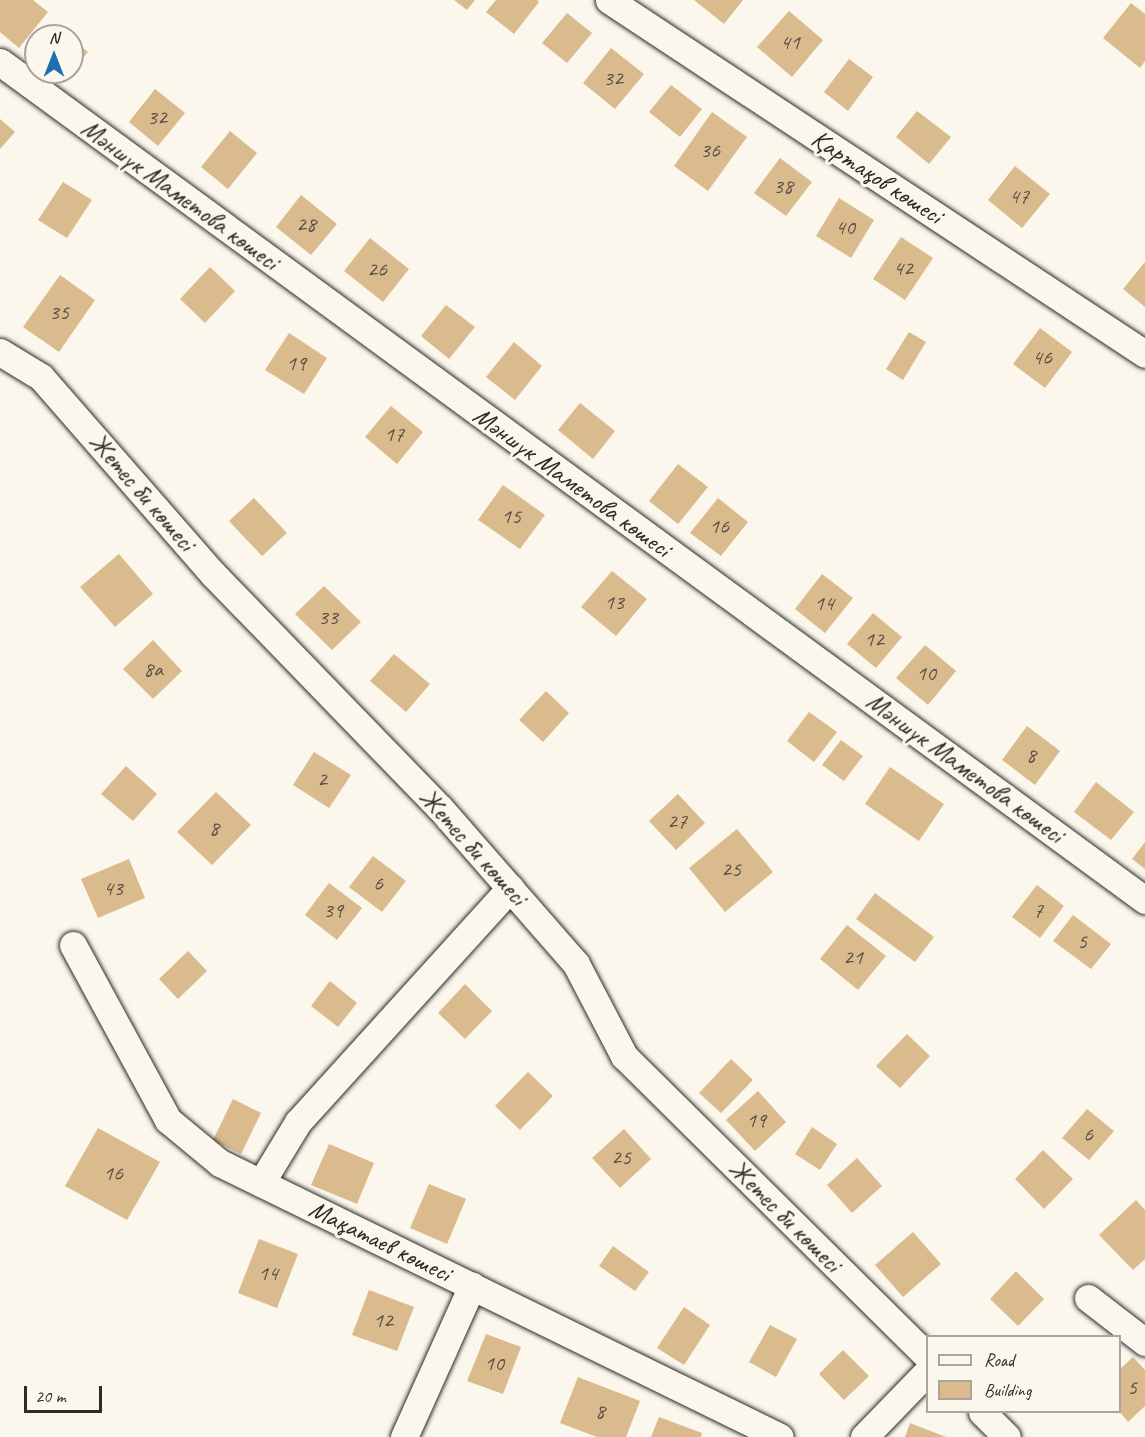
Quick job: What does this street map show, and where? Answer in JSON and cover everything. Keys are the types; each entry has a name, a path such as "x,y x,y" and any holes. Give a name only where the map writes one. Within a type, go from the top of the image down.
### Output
{"street":[{"name":"Қартақов көшесі","path":"609,0 1145,354"},
{"name":"Мәншүк Маметова көшесі","path":"0,62 1145,900"},
{"name":"Жетес би көшесі","path":"0,352 41,376 213,574 440,808 576,964 624,1056 926,1357"},
{"path":"261,1183 298,1122 510,888"},
{"name":"Мақатаев көшесі","path":"73,945 168,1120 220,1163 780,1437"},
{"path":"404,1437 472,1286"},
{"path":"1088,1298 1145,1342"},
{"path":"864,1437 926,1372"},
{"path":"983,1413 1007,1437"}],"building":[{"path":"0,0 33,0 48,12 38,24 24,24 24,42 19,48 0,32"},
{"path":"454,0 475,0 467,10"},
{"path":"496,0 537,0 539,2 514,34 486,12"},
{"path":"694,0 743,0 724,24"},
{"path":"1131,3 1145,14 1145,61 1140,68 1103,38"},
{"path":"789,11 823,40 792,77 757,47"},
{"path":"567,13 592,33 567,63 542,43"},
{"path":"611,48 644,74 615,109 583,83"},
{"path":"849,59 873,77 848,111 824,92"},
{"path":"671,85 702,109 680,137 649,112"},
{"path":"155,89 185,113 158,146 129,122"},
{"path":"917,111 951,137 929,164 896,137"},
{"path":"712,112 747,137 708,191 674,166"},
{"path":"0,119 15,132 0,149"},
{"path":"230,131 257,153 228,189 201,167"},
{"path":"780,158 812,182 786,216 754,193"},
{"path":"1015,166 1050,194 1022,228 988,200"},
{"path":"63,182 92,200 67,238 38,220"},
{"path":"301,195 337,224 311,255 276,227"},
{"path":"839,198 874,220 851,258 816,236"},
{"path":"901,237 933,258 905,300 873,279"},
{"path":"370,238 409,269 383,302 344,271"},
{"path":"1145,262 1145,307 1123,289"},
{"path":"210,267 235,291 205,323 180,299"},
{"path":"60,275 95,300 59,352 23,327"},
{"path":"446,305 475,327 449,359 421,336"},
{"path":"1040,328 1072,352 1045,388 1013,364"},
{"path":"909,332 926,342 903,380 886,369"},
{"path":"289,333 327,358 304,394 265,370"},
{"path":"514,342 542,366 515,400 486,377"},
{"path":"580,403 615,431 593,459 558,430"},
{"path":"391,406 423,432 397,464 365,437"},
{"path":"678,464 708,487 678,524 649,501"},
{"path":"503,485 545,515 520,549 478,520"},
{"path":"254,498 287,533 262,556 229,521"},
{"path":"718,498 748,522 721,556 690,533"},
{"path":"119,554 153,594 115,627 80,587"},
{"path":"612,571 647,599 616,636 581,607"},
{"path":"822,574 853,598 825,633 795,609"},
{"path":"324,586 361,622 332,650 295,614"},
{"path":"873,613 902,637 876,668 847,644"},
{"path":"153,640 182,671 153,699 123,669"},
{"path":"925,645 956,671 928,705 896,678"},
{"path":"394,654 430,684 406,712 370,681"},
{"path":"546,691 569,713 543,742 519,720"},
{"path":"809,712 837,732 814,762 787,741"},
{"path":"1027,726 1060,751 1035,785 1002,760"},
{"path":"841,740 863,756 844,781 822,765"},
{"path":"314,752 351,775 329,808 293,785"},
{"path":"126,766 157,794 133,821 101,794"},
{"path":"890,767 944,804 919,841 865,804"},
{"path":"1096,782 1134,812 1111,840 1074,812"},
{"path":"216,792 251,825 212,865 177,832"},
{"path":"678,794 705,823 676,850 649,821"},
{"path":"737,829 773,872 725,912 689,868"},
{"path":"1145,842 1145,869 1132,859"},
{"path":"373,856 406,881 382,912 349,887"},
{"path":"129,859 145,898 98,918 81,879"},
{"path":"329,883 362,908 337,940 305,915"},
{"path":"1037,885 1064,906 1040,938 1012,917"},
{"path":"875,893 934,937 915,962 856,919"},
{"path":"1073,915 1111,944 1091,969 1053,941"},
{"path":"847,925 886,956 858,990 820,959"},
{"path":"188,951 207,971 178,999 159,979"},
{"path":"330,981 357,1003 338,1027 311,1006"},
{"path":"465,984 492,1011 465,1039 438,1013"},
{"path":"907,1034 930,1056 900,1088 876,1066"},
{"path":"731,1059 753,1080 721,1113 699,1093"},
{"path":"528,1072 553,1096 520,1130 495,1106"},
{"path":"758,1091 786,1122 755,1151 726,1120"},
{"path":"233,1099 261,1113 241,1154 213,1140"},
{"path":"1087,1109 1114,1131 1089,1160 1062,1138"},
{"path":"812,1127 837,1144 820,1170 795,1154"},
{"path":"98,1128 160,1162 127,1220 65,1186"},
{"path":"624,1129 651,1159 620,1188 592,1158"},
{"path":"329,1144 374,1163 357,1204 311,1185"},
{"path":"1043,1150 1073,1179 1044,1209 1015,1179"},
{"path":"857,1158 882,1186 852,1213 827,1185"},
{"path":"429,1184 466,1199 447,1244 410,1228"},
{"path":"1136,1200 1145,1210 1145,1259 1133,1270 1099,1235"},
{"path":"913,1232 941,1264 903,1297 875,1265"},
{"path":"259,1239 298,1254 277,1308 238,1293"},
{"path":"613,1246 649,1272 635,1291 599,1266"},
{"path":"1016,1271 1044,1299 1018,1326 990,1299"},
{"path":"369,1290 414,1307 397,1351 352,1335"},
{"path":"684,1307 710,1325 684,1365 657,1348"},
{"path":"770,1325 797,1339 776,1377 749,1362"},
{"path":"486,1334 521,1347 503,1394 467,1381"},
{"path":"843,1350 869,1376 844,1400 819,1374"},
{"path":"1133,1357 1145,1370 1145,1406 1128,1422 1121,1413 1121,1368"},
{"path":"578,1377 640,1401 626,1437 597,1437 560,1423"},
{"path":"659,1417 702,1433 701,1437 651,1437"},
{"path":"910,1423 946,1437 905,1437"}]}
